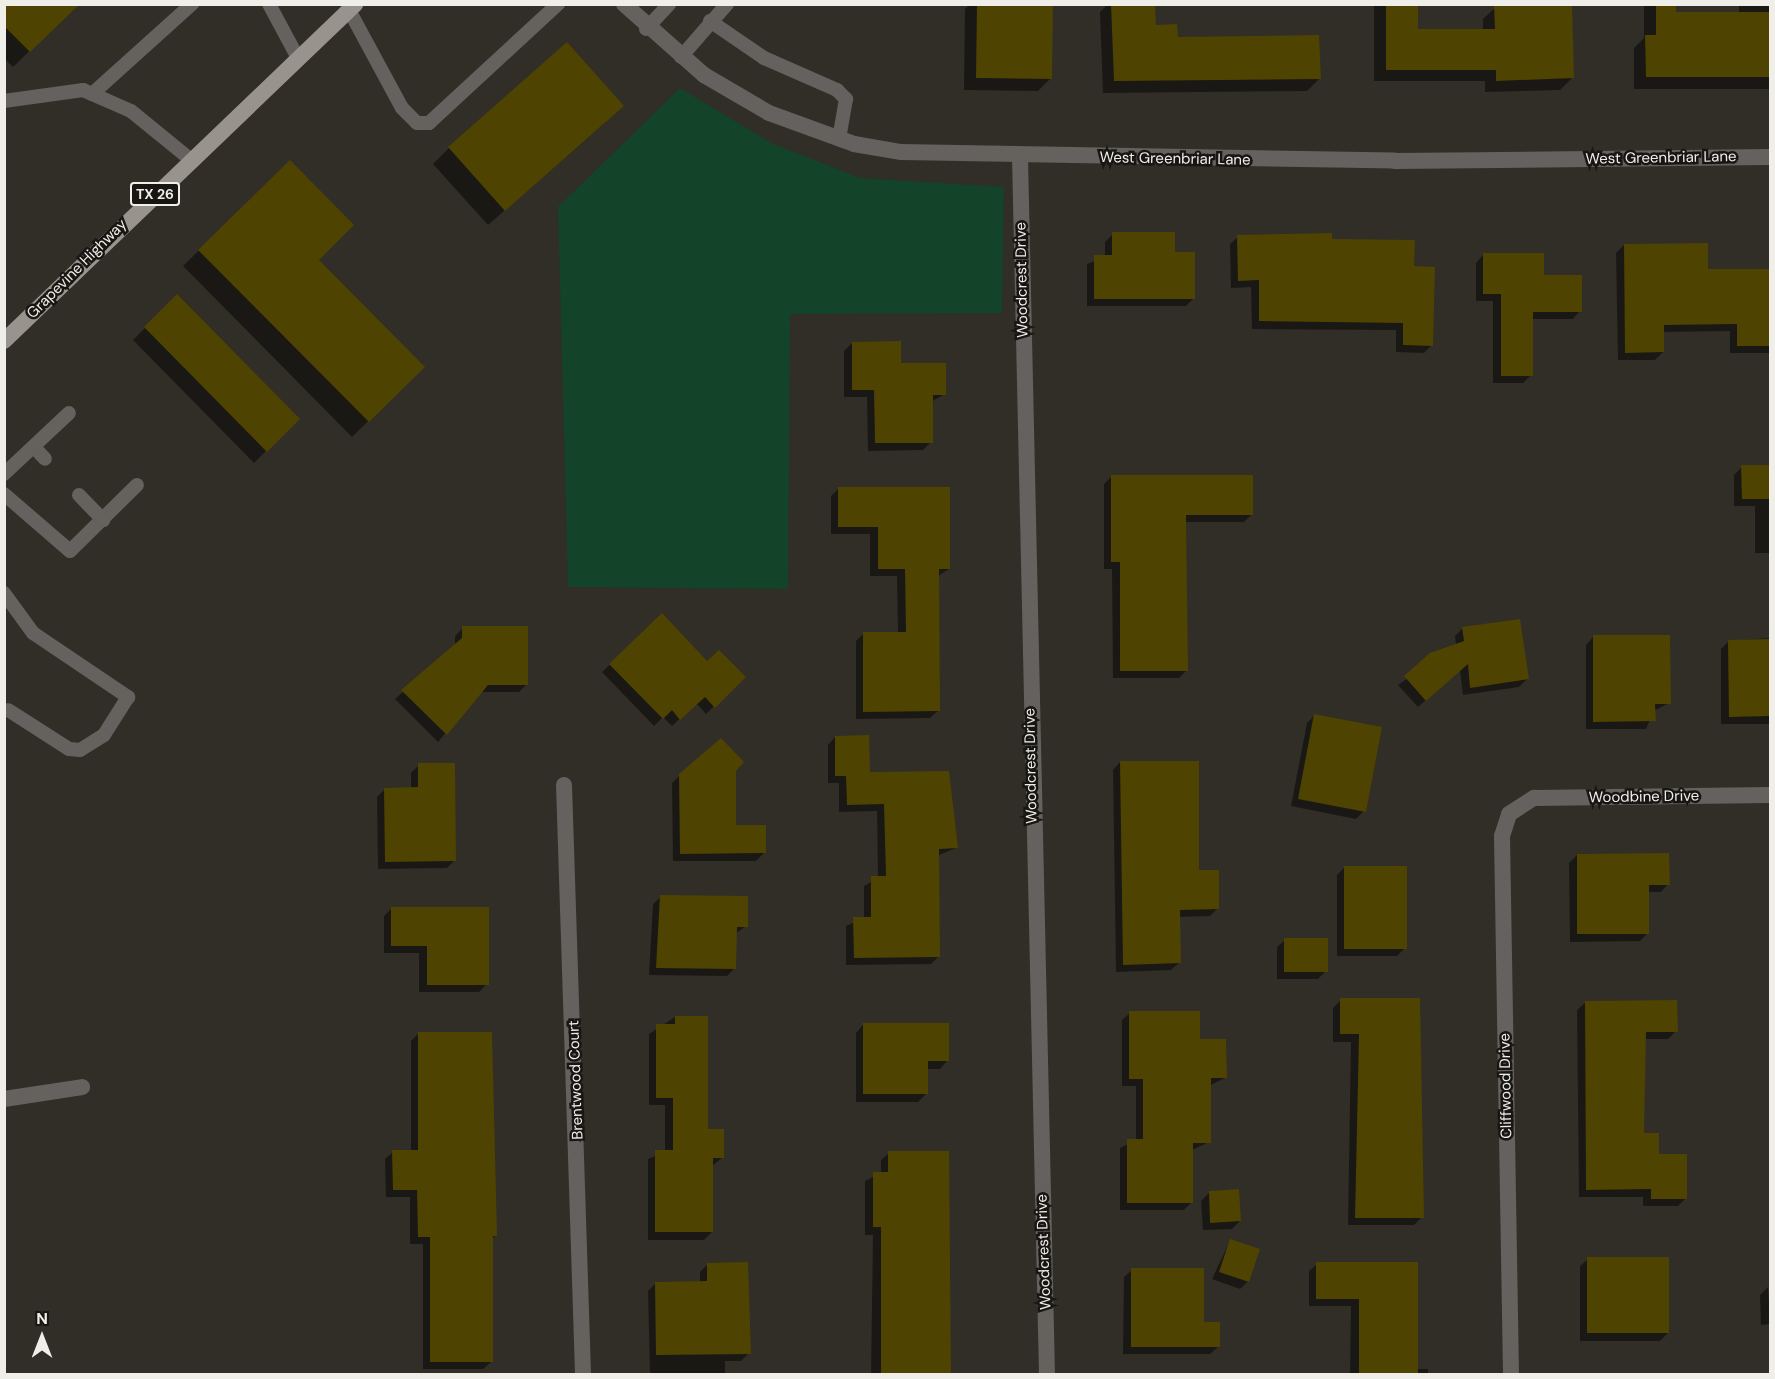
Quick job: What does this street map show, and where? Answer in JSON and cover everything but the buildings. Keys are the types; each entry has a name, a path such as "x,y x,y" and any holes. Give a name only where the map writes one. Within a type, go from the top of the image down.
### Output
{"main road":[{"name":"TX 26","path":"303,54 352,7"},
{"name":"Grapevine Highway","path":"4,341 303,54"}],"street":[{"name":"West Greenbriar Lane","path":"624,4 646,29 681,57 769,112 839,139 902,152 1020,157 1770,157"},
{"name":"Woodcrest Drive","path":"1020,157 1047,1374"},
{"name":"Brentwood Court","path":"564,785 583,1374"},
{"name":"Woodbine Drive","path":"1519,803 1534,798 1770,795"},
{"name":"Cliffwood Drive","path":"1511,1374 1502,836 1519,803"},
{"path":"4,1099 82,1087"}],"lane":[{"path":"92,94 192,4"},
{"path":"269,4 303,54"},
{"path":"352,7 402,108 417,123 429,123 558,4"},
{"path":"646,29 669,4"},
{"path":"681,57 727,4"},
{"path":"710,21 764,58 837,90 846,99 839,139"},
{"path":"4,101 83,90 131,111 191,160"},
{"path":"4,474 69,413"},
{"path":"34,447 45,459"},
{"path":"4,494 70,551 137,485"},
{"path":"79,495 103,520"},
{"path":"4,594 9,606 33,633 128,697 104,735 80,750 69,749 8,710"}],"green space":[{"path":"680,88 771,143 860,178 1004,187 1002,313 790,314 788,589 568,587 558,207"}]}
